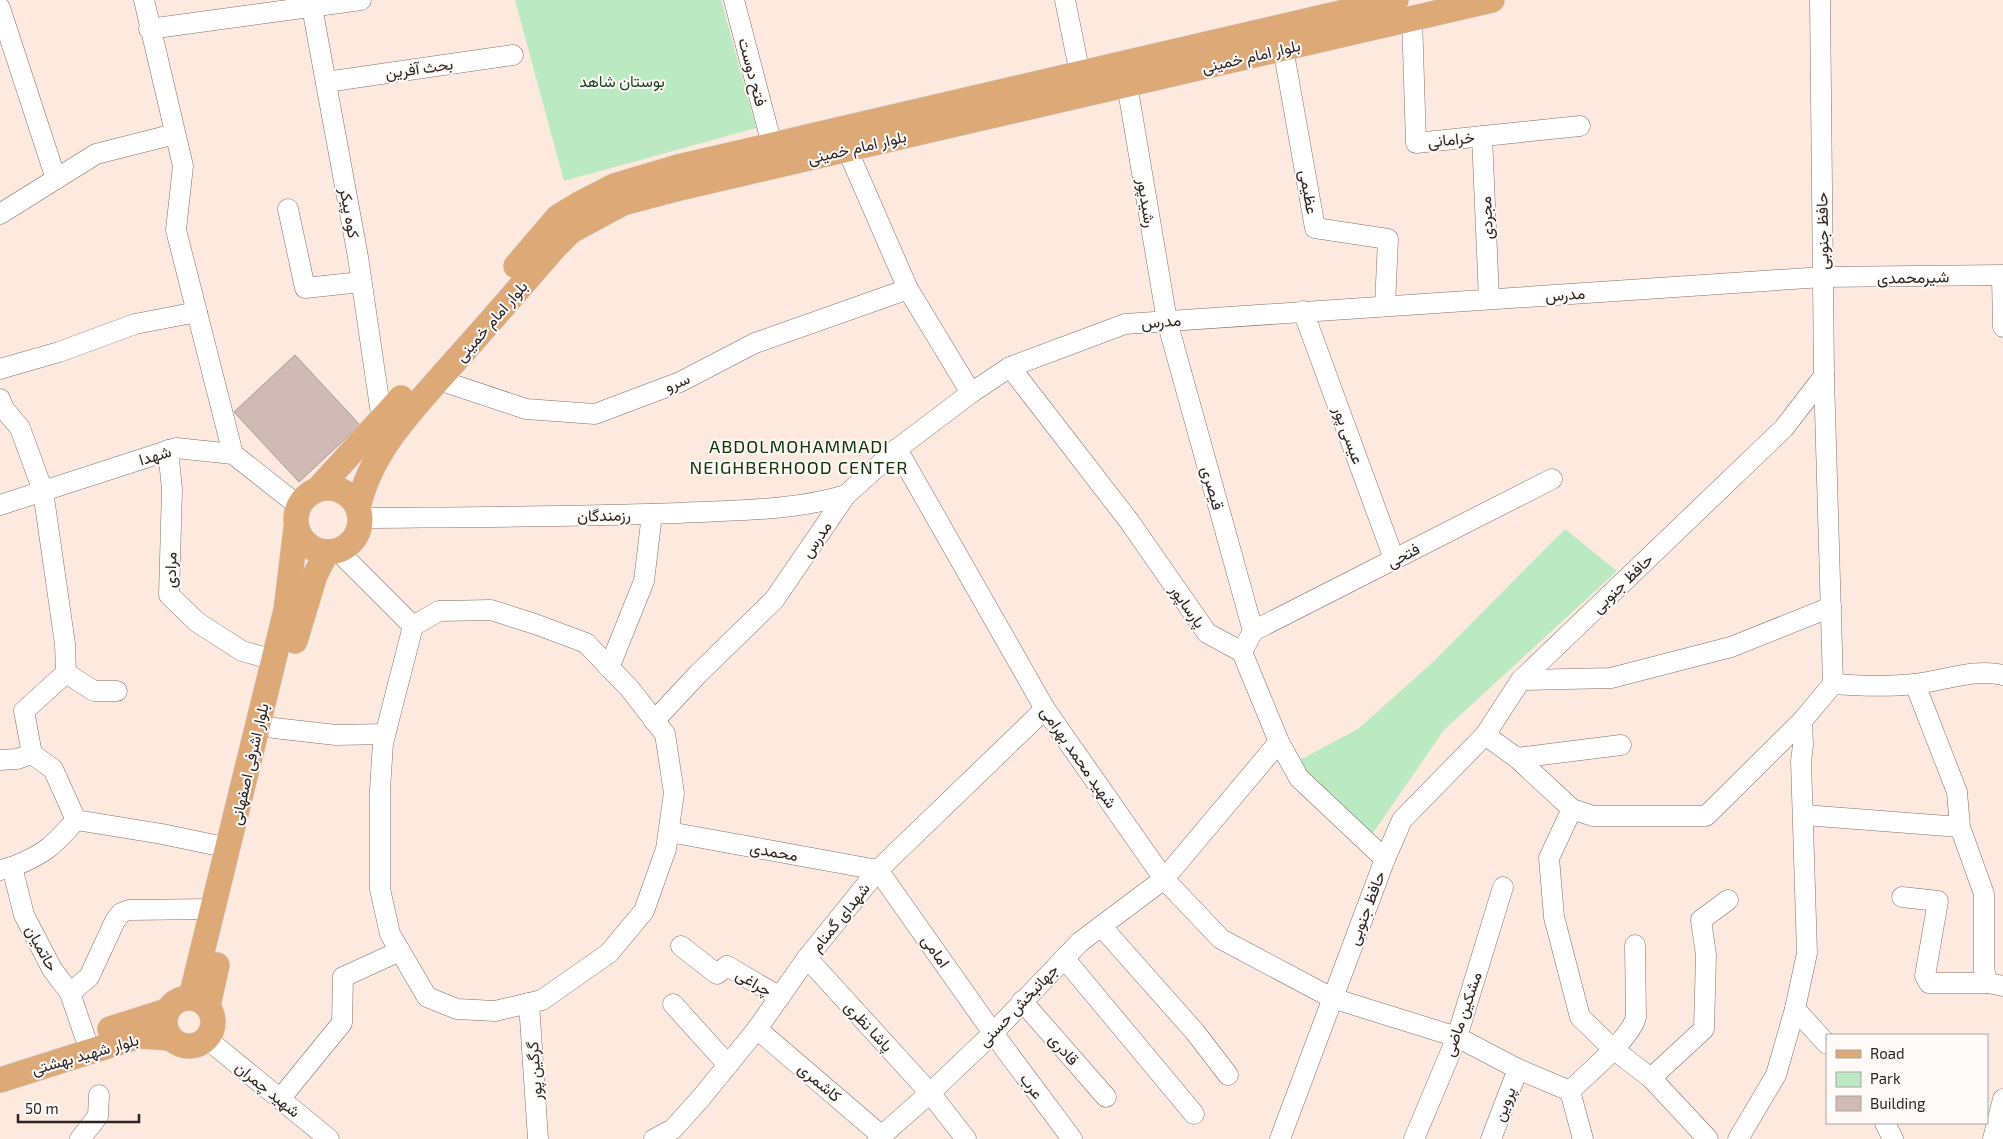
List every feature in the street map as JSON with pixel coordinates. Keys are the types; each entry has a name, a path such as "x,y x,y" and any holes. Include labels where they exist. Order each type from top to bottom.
{"main road":[{"name":"بلوار امام خمینی","path":"318,489 382,421 558,217 614,186 678,167 1396,0"},
{"name":"بلوار امام خمینی","path":"359,513 362,489 378,455 397,429 554,248 571,232 623,203 684,187 1492,0"},
{"path":"328,487 338,489 353,500 359,513 359,528 355,538 347,546 332,551 317,550 308,545 301,537 298,517 304,499 318,489 328,487"},
{"name":"بلوار اشرفی اصفهانی","path":"200,1002 213,909 286,610 298,517"},
{"name":"بلوار اشرفی اصفهانی","path":"200,1002 274,728 301,619 315,575 332,551"},
{"path":"177,1000 200,1002 214,1018 212,1032 200,1044 192,1046 177,1043 170,1038 165,1025 167,1010 177,1000"},
{"name":"بلوار شهید بهشتی","path":"0,1064 167,1010"},
{"name":"بلوار شهید بهشتی","path":"0,1080 139,1036 170,1038"}],"street":[{"path":"144,0 149,29 183,166 176,230 233,454 298,517"},
{"path":"149,29 361,0"},
{"name":"فتح دوست","path":"734,0 772,145"},
{"path":"1065,0 1080,74"},
{"name":"حافظ جنوبی","path":"1280,1139 1385,859 1402,820 1485,735 1521,680 1784,428 1824,376 1820,0"},
{"name":"کوه پیکر","path":"312,7 361,282 382,421"},
{"path":"0,8 56,179"},
{"name":"خرامانی","path":"1412,18 1416,142 1580,126"},
{"name":"عظیمی","path":"1283,48 1315,228 1388,239 1385,306"},
{"name":"بحث آفرین","path":"326,82 513,55"},
{"name":"رشیدپور","path":"1127,84 1167,321"},
{"path":"0,214 96,154 175,134"},
{"name":"مجردی","path":"1482,136 1489,299"},
{"path":"847,149 908,289 971,393"},
{"path":"288,209 305,288 361,282"},
{"path":"2002,275 2003,327"},
{"name":"شیرمحمدی","path":"1823,277 2002,275"},
{"name":"مدرس","path":"654,721 698,674 774,600 846,495 897,449 971,393 1010,367 1125,324 1823,277"},
{"name":"سرو","path":"439,380 526,409 594,414 680,382 755,343 908,289"},
{"name":"عیسی پور","path":"1303,311 1394,559"},
{"path":"0,369 59,352 135,324 197,312"},
{"name":"قیصری","path":"1167,321 1253,631"},
{"name":"پارساپور","path":"1010,367 1130,521 1207,633 1242,652"},
{"path":"1485,735 1517,758 1572,809 1593,816 1706,816 1802,721 1833,684 1824,376"},
{"path":"1,406 20,428 43,491 65,644 66,673 24,711 32,754 53,769 76,820"},
{"name":"شهدا","path":"0,505 176,448 233,454"},
{"name":"شهید محمد بهرامی","path":"897,449 1046,709 1164,879 1221,939 1332,998 1457,1037 1518,1069 1570,1091"},
{"name":"مرادی","path":"168,450 172,489 169,595 197,622 242,651 274,660"},
{"name":"فتحی","path":"1253,631 1552,478"},
{"name":"رزمندگان","path":"359,513 652,514 766,509 819,503 846,495"},
{"path":"609,668 644,581 652,514"},
{"path":"332,551 413,626"},
{"path":"1521,680 1611,678 1731,648 1831,606"},
{"path":"491,610 586,643 630,689 654,721 665,734 674,793 666,849 644,911 608,953 542,1000 495,1011 457,1009 427,997 390,934 380,889 380,790 385,734 413,626 439,611 491,610"},
{"path":"1253,631 1242,652 1279,742 1299,778 1385,859"},
{"path":"1833,684 1873,687 1915,684 1989,671 2003,674"},
{"path":"66,673 94,691 117,690"},
{"path":"1915,684 1957,792 1960,827 1984,894 1984,970 1995,984"},
{"name":"شهدای گمنام","path":"654,1139 673,1129 728,1065 757,1029 807,958 878,870 1046,709"},
{"path":"1738,1139 1776,1075 1795,1009 1807,952 1801,762 1803,744 1802,721"},
{"path":"274,728 336,735 385,734"},
{"name":"جهانبخش حسنی","path":"880,1137 993,1033 1080,942 1164,879 1279,742"},
{"path":"1517,758 1621,745"},
{"path":"0,760 17,759 32,754"},
{"path":"1572,809 1549,858 1554,917 1580,1016 1613,1049 1651,1078 1708,1139"},
{"path":"1804,815 1960,827"},
{"path":"76,820 162,834 229,848"},
{"path":"6,868 36,857 54,845 76,820"},
{"name":"محمدی","path":"669,832 878,870"},
{"name":"حاتمیان","path":"6,868 24,915 52,969 70,993 85,1037"},
{"name":"امامی","path":"878,870 993,1033"},
{"name":"مشکین ماضی","path":"1414,1139 1457,1037 1503,887"},
{"path":"1902,897 1938,902 1925,976 1929,983 1995,984"},
{"path":"1651,1078 1704,1029 1706,955 1701,920 1728,900"},
{"path":"70,993 89,976 115,921 121,914 129,910 213,909"},
{"path":"1101,926 1195,1032 1228,1075"},
{"path":"1583,1139 1570,1091 1613,1049 1635,1024 1635,945"},
{"name":"چراغی","path":"681,946 717,974 727,966 780,996"},
{"path":"280,1099 342,1022 343,977 400,951"},
{"name":"پاشا نظری","path":"807,958 930,1093 966,1139"},
{"path":"1064,958 1194,1114"},
{"name":"قادری","path":"1022,1001 1106,1097"},
{"name":"گرگین پور","path":"529,1003 538,1139"},
{"path":"674,1004 728,1065"},
{"path":"1795,1009 1826,1043"},
{"name":"کاشمری","path":"757,1029 880,1137"},
{"name":"عرب","path":"993,1033 1072,1139"},
{"name":"شهید چمران","path":"207,1039 329,1139"},
{"name":"پروین","path":"1491,1139 1518,1069"},
{"path":"80,1139 98,1116 99,1095"},
{"path":"1993,1139 2003,1100"},
{"path":"1886,1124 1893,1139"}],"green space":[{"name":"بوستان شاهد","path":"515,0 721,0 756,128 564,181"},
{"path":"1565,529 1617,571 1444,730 1364,846 1294,763 1358,729 1433,662"}],"building":[{"path":"295,355 360,425 299,482 234,412"}],"district":[{"name":"ABDOLMOHAMMADI NEIGHBERHOOD CENTER","path":"799,457"}]}
